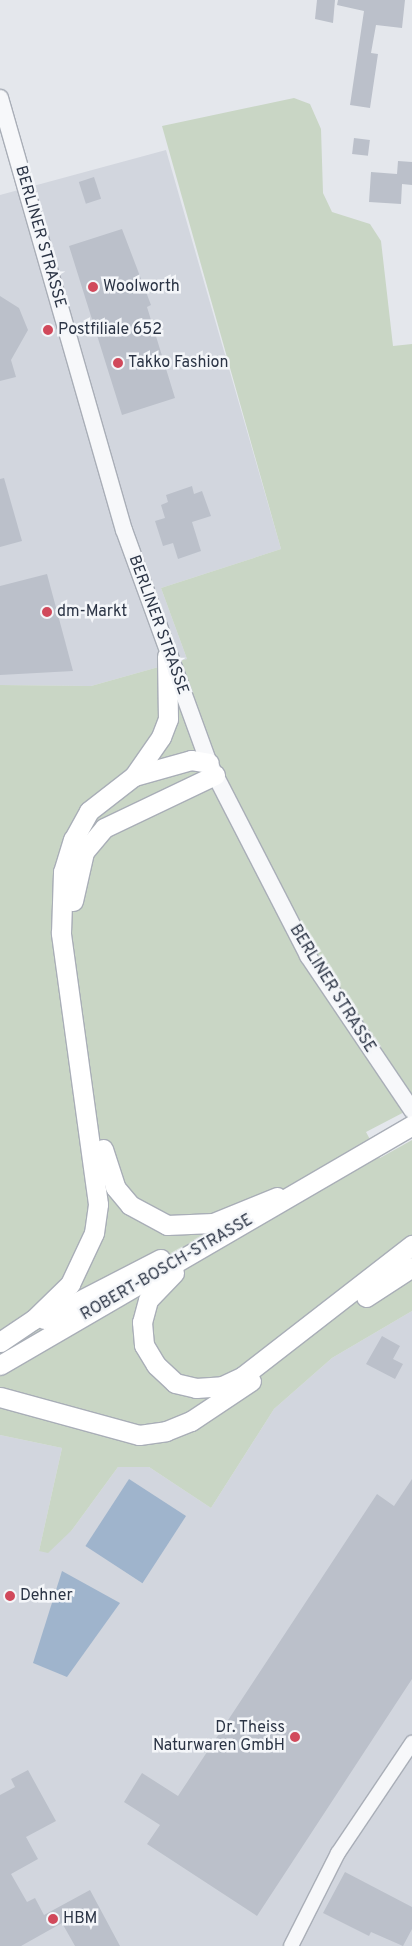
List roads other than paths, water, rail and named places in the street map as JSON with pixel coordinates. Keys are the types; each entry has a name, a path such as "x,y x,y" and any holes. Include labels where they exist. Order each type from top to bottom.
{"main road":[{"path":"0,1342 55,1300 84,1260 98,1204 102,1169 61,933 63,872 90,811 134,776 161,737 168,719 168,656"},
{"path":"134,776 184,761 212,769"},
{"path":"98,1147 72,928 76,874 84,852 104,828 212,769"},
{"name":"ROBERT-BOSCH-STRASSE","path":"0,1365 412,1125"},
{"path":"102,1169 130,1204 167,1225 213,1223 277,1197"},
{"name":"ROBERT-BOSCH-STRASSE","path":"0,1342 334,1169"},
{"path":"217,1240 160,1284 142,1322 144,1345 156,1366 174,1383 196,1388 222,1386 243,1376 412,1245"},
{"path":"0,1397 105,1428 138,1435 166,1431 226,1400 412,1267"}],"street":[{"name":"BERLINER STRASSE","path":"0,98 124,530 168,656 212,769 308,956 412,1110"},
{"path":"291,1946 338,1853 412,1743"}],"water":[{"path":"129,1479 186,1516 142,1583 85,1546"},
{"path":"62,1571 120,1603 67,1677 33,1663"}],"place":[{"name":"Woolworth","path":"93,287"},
{"name":"Postfiliale 652","path":"48,330"},
{"name":"Takko Fashion","path":"118,363"},
{"name":"dm-Markt","path":"47,612"},
{"name":"Dehner","path":"10,1596"},
{"name":"Dr. Theiss Naturwaren GmbH","path":"295,1737"},
{"name":"HBM","path":"53,1919"}]}
